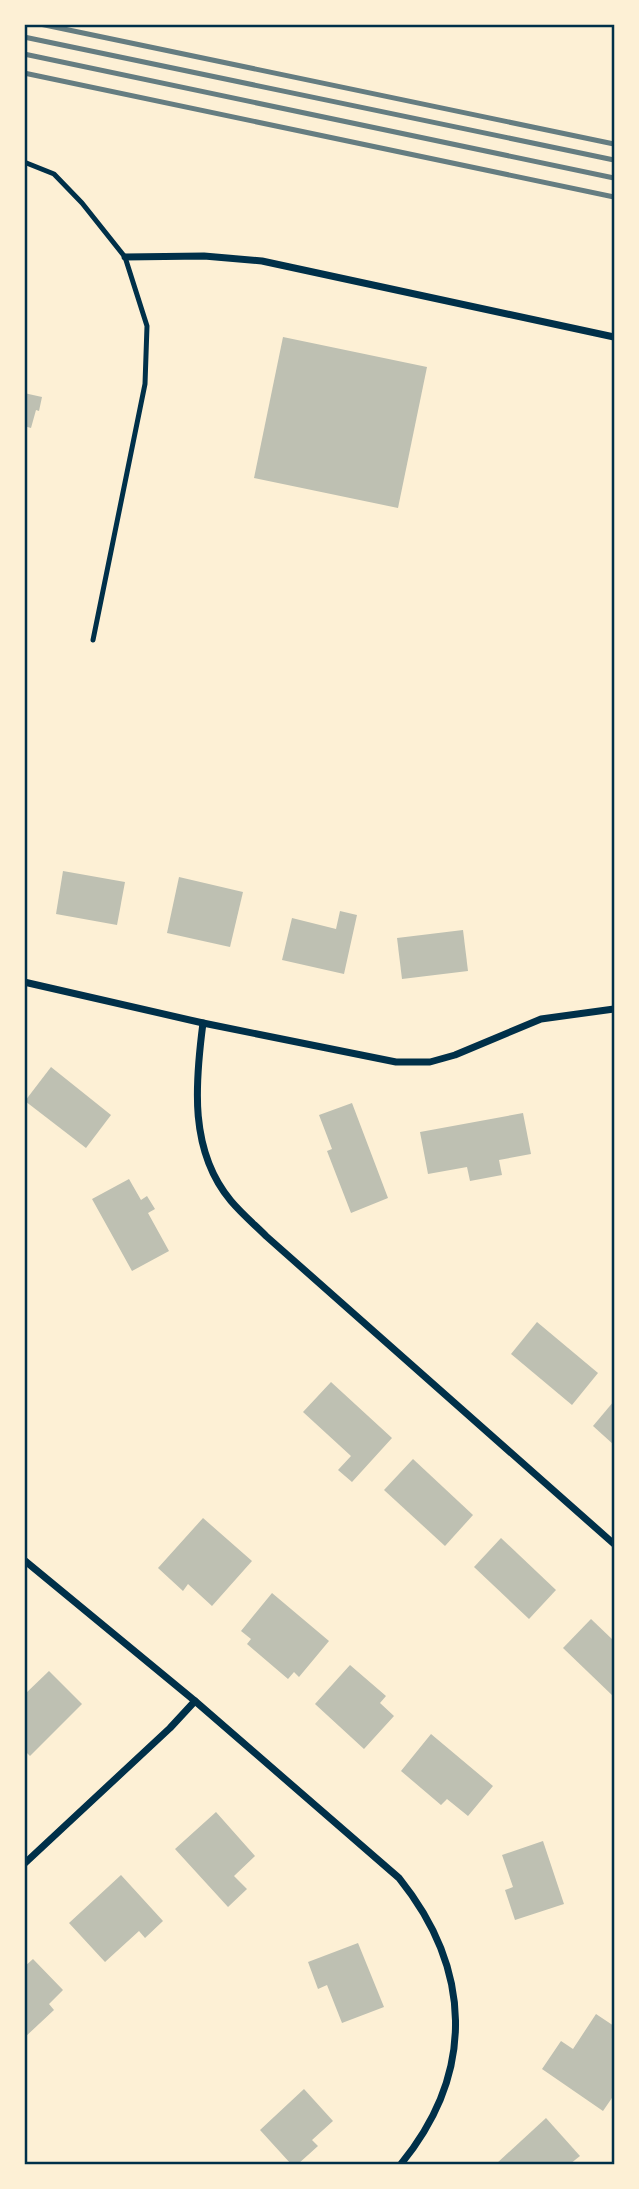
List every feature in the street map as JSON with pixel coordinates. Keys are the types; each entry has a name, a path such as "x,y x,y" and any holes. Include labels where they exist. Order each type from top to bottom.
{"street":[{"path":"125,257 204,256 262,261 614,337"},
{"path":"24,982 203,1023 396,1062 430,1062 455,1055 541,1019 614,1009"},
{"path":"203,1023 197,1075 197,1108 203,1144 212,1171 231,1201 276,1245 614,1544"},
{"path":"24,1560 195,1701 399,1878 419,1903 437,1934 454,1997 457,2026 447,2085 417,2145 401,2165"},
{"path":"24,1864 170,1728 195,1701"}],"lane":[{"path":"24,162 54,174 82,203 125,257 147,327 145,384 93,640"}],"building":[{"path":"283,337 427,367 398,508 254,478"},
{"path":"24,393 42,397 31,428 24,426"},
{"path":"63,871 125,882 117,925 56,914"},
{"path":"179,877 243,892 230,947 167,933"},
{"path":"340,911 357,915 344,974 282,960 292,918 336,929"},
{"path":"463,930 468,971 402,979 397,938"},
{"path":"51,1067 111,1115 86,1148 25,1101"},
{"path":"352,1103 388,1198 351,1213 327,1151 332,1149 319,1115"},
{"path":"523,1113 531,1154 499,1160 502,1175 470,1181 467,1167 428,1174 420,1132"},
{"path":"129,1179 141,1200 147,1196 155,1209 148,1213 169,1251 132,1271 92,1199"},
{"path":"537,1322 598,1373 572,1405 511,1354"},
{"path":"331,1382 392,1438 352,1482 338,1470 351,1456 303,1412"},
{"path":"614,1401 614,1445 593,1426"},
{"path":"413,1459 473,1515 445,1546 384,1490"},
{"path":"203,1518 252,1561 212,1606 188,1584 183,1591 158,1568"},
{"path":"501,1538 556,1590 529,1619 474,1567"},
{"path":"272,1593 329,1641 299,1677 294,1672 288,1679 247,1644 251,1639 241,1631"},
{"path":"591,1619 614,1641 614,1697 563,1648"},
{"path":"350,1665 386,1696 380,1703 394,1716 364,1749 315,1704"},
{"path":"49,1671 82,1704 30,1756 24,1750 24,1695"},
{"path":"431,1734 493,1786 468,1816 447,1799 441,1805 401,1771"},
{"path":"216,1812 255,1856 234,1876 247,1889 228,1907 175,1849"},
{"path":"543,1841 564,1904 515,1920 505,1890 513,1887 502,1855"},
{"path":"121,1875 163,1921 145,1938 139,1931 105,1962 69,1923"},
{"path":"358,1943 384,2007 342,2023 327,1985 318,1989 308,1962"},
{"path":"33,1959 63,1990 49,2004 54,2010 24,2038 24,1967"},
{"path":"596,2014 614,2026 614,2095 603,2111 542,2069 561,2041 573,2049"},
{"path":"304,2089 333,2121 312,2140 318,2146 298,2164 291,2164 260,2130"},
{"path":"546,2118 580,2156 570,2164 496,2164"}],"railway":[{"path":"40,24 614,144"},
{"path":"24,37 614,160"},
{"path":"24,54 614,178"},
{"path":"24,73 614,197"}]}
